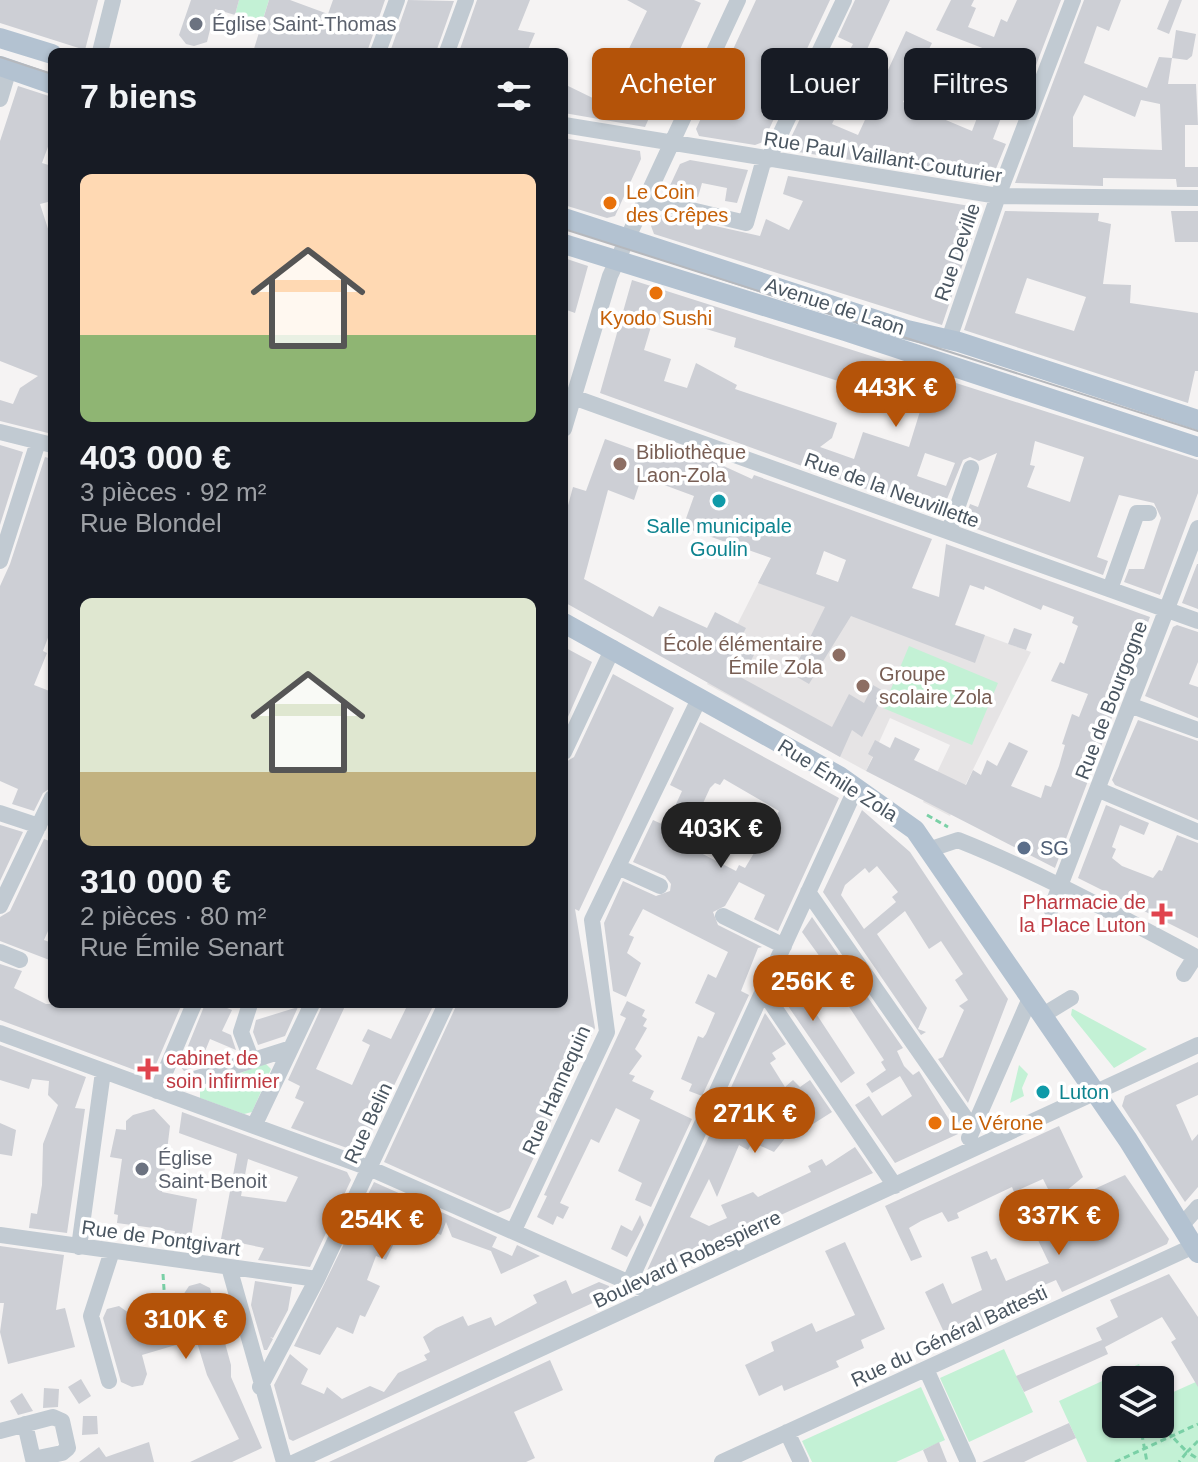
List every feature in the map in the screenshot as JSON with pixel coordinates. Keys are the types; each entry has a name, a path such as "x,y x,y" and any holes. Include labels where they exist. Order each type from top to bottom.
{"main road":[{"path":"0,38 48,53"},
{"path":"5,67 48,83"},
{"name":"Avenue de Laon","path":"568,219 907,330 949,339 1198,420"},
{"name":"Avenue de Laon","path":"568,245 845,331 1198,447"},
{"name":"Rue Émile Zola","path":"568,625 700,697 856,788 904,821 931,849 1096,1093 1196,1250"}],"street":[{"path":"101,48 113,0"},
{"path":"379,48 397,0"},
{"path":"448,48 466,0"},
{"path":"568,415 627,237 738,0"},
{"path":"645,199 746,223 766,160 844,0"},
{"name":"Rue Deville","path":"949,339 998,196 1073,0"},
{"path":"0,99 5,67"},
{"name":"Rue Paul Vaillant-Couturier","path":"568,126 998,196 1198,198"},
{"name":"Rue de la Neuvillette","path":"573,397 1198,621"},
{"path":"0,432 45,443 0,561"},
{"path":"949,531 971,468"},
{"path":"1110,589 1137,513 1149,513"},
{"name":"Rue de Bourgogne","path":"1051,909 1132,706 1198,528"},
{"path":"568,744 613,648"},
{"name":"Rue Hannequin","path":"514,1230 607,1032 592,920 618,867 632,851 700,697"},
{"path":"1132,706 1198,730"},
{"path":"630,1281 856,788"},
{"path":"1099,790 1198,832"},
{"path":"0,906 48,807"},
{"path":"0,813 39,826"},
{"path":"931,849 958,840 1062,886 1197,957 1184,974"},
{"path":"618,867 660,886"},
{"path":"808,892 973,1129"},
{"path":"723,916 784,946"},
{"path":"0,952 20,960"},
{"path":"763,991 895,1186"},
{"path":"963,1154 1031,996"},
{"path":"1043,1015 1071,998"},
{"path":"157,1091 192,1008"},
{"path":"249,1008 241,1032 252,1061"},
{"path":"254,1126 310,1008"},
{"name":"Rue Belin","path":"260,1387 317,1279 444,1008"},
{"path":"0,1033 369,1168 657,1295"},
{"name":"Boulevard Robespierre","path":"295,1462 1198,1045"},
{"path":"157,1091 291,1048"},
{"path":"79,1247 103,1072"},
{"path":"1181,1226 1198,1207"},
{"name":"Rue de Pontgivart","path":"0,1235 317,1279"},
{"name":"Rue du Général Battesti","path":"722,1462 1196,1250"},
{"path":"109,1381 91,1316 112,1251"},
{"path":"229,1267 260,1387 284,1462"},
{"path":"926,1369 968,1462"},
{"path":"0,1431 25,1424"},
{"path":"787,1432 801,1462"}],"path":[{"path":"165,1304 162,1278 167,1258"},
{"path":"1174,1435 1198,1424"},
{"path":"1142,1438 1147,1462"},
{"path":"1115,1462 1166,1438"},
{"path":"1173,1438 1198,1459"},
{"path":"1179,1462 1198,1441"}],"shaded area":[{"name":"Groupe scolaire Zola","path":"771,558 1031,652 950,816 923,802 950,745 890,718 866,771 707,684"}],"green space":[{"path":"239,0 269,0 262,22 235,15"},
{"path":"909,646 998,683 972,745 883,708"},
{"path":"1072,1009 1147,1049 1114,1068 1071,1015"},
{"path":"265,1063 271,1069 252,1112 244,1114 200,1098 200,1090"},
{"path":"1019,1065 1028,1074 1022,1088 1024,1096 1010,1103"},
{"path":"1004,1349 1033,1412 969,1442 940,1378"},
{"path":"1102,1381 1102,1438 1174,1438 1174,1392 1198,1381 1198,1462 1087,1462 1059,1401"},
{"path":"921,1387 945,1440 896,1462 812,1462 802,1441"}],"building":[{"path":"0,0 98,0 86,48 0,23"},
{"name":"Église Saint-Thomas","path":"191,0 239,0 235,15 215,9 207,42 194,46 186,44 179,35"},
{"path":"269,0 290,0 328,14 333,0 385,0 368,48 254,48"},
{"path":"408,0 454,1 437,48 391,48"},
{"path":"477,0 530,0 518,30 535,33 529,48 460,48"},
{"path":"627,0 694,0 701,3 681,48 629,48 647,11"},
{"path":"756,0 830,0 807,48 761,48 761,120 773,120 763,142 755,145 699,136 696,129 700,120 745,120 745,48 734,48"},
{"path":"855,0 890,0 868,48 851,48 853,44 838,37"},
{"path":"951,0 974,0 971,6 976,8 968,27 994,37 1001,19 1007,22 1017,0 1061,0 1036,65 1036,48 982,48 936,30"},
{"path":"1084,0 1121,0 1109,31 1097,26 1084,63 1147,88 1159,57 1172,58 1168,84 1196,84 1198,125 1185,125 1185,167 1198,167 1198,187 1177,187 1176,179 1103,178 1103,186 1015,183","holes":["1084,95 1135,117 1141,100 1160,104 1162,150 1073,147 1073,117"]},
{"path":"1169,0 1182,0 1169,34 1157,29"},
{"path":"1176,30 1196,34 1192,56 1187,60 1172,58"},
{"path":"906,31 932,43 930,48 904,48 904,120 946,120 972,131 976,120 1000,120 993,139 1006,144 991,181 785,150 799,120 834,120 832,124 858,135 865,120 888,120 888,70"},
{"path":"18,86 48,96 48,147 42,163 48,165 48,202 40,204 48,229 48,433 0,421 0,400 13,404 20,388 38,376 0,361 0,141"},
{"path":"568,86 592,98 592,118 568,114"},
{"path":"604,120 648,120 645,127"},
{"path":"568,139 640,151 641,159 615,216 607,218 568,206"},
{"path":"690,160 748,170 737,203 725,201 727,188 702,183 698,197 667,192 680,164"},
{"path":"788,176 982,208 942,325 654,234 651,226 657,213 760,236 766,219 789,230 803,201 783,194"},
{"path":"1005,211 1099,213 1098,221 1111,224 1103,284 1131,285 1130,303 1198,313 1198,371 1195,371 1188,403 964,330","holes":["1027,278 1086,297 1074,331 1015,313"]},
{"path":"1171,211 1198,211 1198,242 1175,242"},
{"path":"568,259 588,266 575,313 568,310"},
{"path":"632,280 1198,460 1198,493 1160,595 1124,582 1129,569 1144,569 1161,518 1154,503 1119,495 1097,557 1108,561 1103,575 963,524 970,504 978,507 997,453 979,461 970,457 963,460 940,516 600,393","holes":["653,320 681,328 683,322 736,338 734,347 921,408 909,447 863,432 854,459 820,447 832,438 837,423 735,389 737,385 696,363 687,388 664,381 671,359 644,350","1035,441 1084,457 1070,502 1027,487 1035,466 1030,465","925,453 955,463 946,486 917,476"]},
{"path":"605,439 649,455 654,443 702,460 706,458 752,479 754,475 932,539 912,588 939,597 946,544 1150,617 1055,868 866,771 873,757 868,754 875,740 890,748 895,737 920,749 914,760 966,785 973,770 981,775 987,760 997,766 1009,742 1028,751 1011,786 1041,798 1045,785 1051,787 1059,766 1065,745 1062,744 1072,714 1079,717 1088,694 1051,681 1060,662 1064,664 1078,626 1072,623 1074,617 1043,605 1041,610 985,586 984,590 970,585 955,625 985,635 975,663 851,616 809,684 792,674 825,607 758,583 771,558 683,527 694,496 648,479 646,484 640,482 634,500 608,490 584,579 653,617 659,606 707,628 715,612 746,628 742,636 759,645 742,678 832,727 849,694 864,703 873,685 885,692 862,737 852,730 840,757 568,604 568,505 573,487 586,491","holes":["824,551 846,560 838,582 816,574"]},
{"path":"0,445 23,452 0,525"},
{"path":"45,457 48,458 48,638 43,651 47,653 34,685 48,690 48,790 34,811 12,804 18,789 0,781 0,586"},
{"path":"1198,564 1198,609 1182,603"},
{"path":"1177,625 1198,632 1198,662 1189,684 1198,687 1198,718 1145,696 1173,627"},
{"path":"1014,628 1032,634 1026,650 1008,644"},
{"path":"568,649 592,662 568,717"},
{"path":"613,674 674,708 579,911 575,909 595,1028 510,1208 498,1213 384,1162 455,1008 568,1008 568,761 574,757"},
{"path":"1138,720 1198,741 1198,820 1115,785 1112,780"},
{"path":"700,722 839,798 778,931 754,919 765,895 739,882 725,906 713,912 718,925 762,947 758,948 741,991 749,995 702,1096 689,1091 692,1084 681,1079 698,1036 703,1038 706,1034 715,1013 695,1003 708,974 716,978 728,952 643,909 629,935 634,937 627,953 641,963 626,997 613,991 604,923 623,881 656,896 670,891 671,884 665,876 633,862 653,820 666,826 682,791 670,785","holes":["724,779 779,811 745,868 739,865 736,871 695,850 708,826 699,812 715,783 720,785"]},
{"path":"1106,805 1149,823 1144,835 1120,825 1112,847 1116,849 1112,858 1122,866 1153,878 1159,870 1162,871 1177,835 1198,843 1198,938 1078,878"},
{"path":"862,810 910,852 1008,999 968,1103 938,1059 943,1057 964,1010 959,1006 968,1000 955,980 963,974 941,941 929,949 905,911 877,934 927,1008 918,1029 926,1032 921,1035 823,892","holes":["877,866 898,892 892,897 896,902 864,929 841,895 845,885 865,868 869,873"]},
{"path":"0,825 23,832 0,881"},
{"path":"44,839 48,840 48,931 44,940 48,942 48,959 0,941 0,917 10,911"},
{"path":"812,917 903,1048 897,1051 904,1066 913,1075 919,1071 958,1134 895,1163 859,1111 855,1105 869,1096 882,1116 912,1096 900,1076 872,1093 866,1084 886,1070 881,1062 884,1060 842,996 838,998 822,972 828,968 802,932"},
{"path":"792,959 804,977 796,983 855,1073 841,1083 777,990"},
{"path":"0,964 22,971 14,988 48,1004 48,1008 180,1008 151,1076 0,1020"},
{"path":"627,1001 645,1010 642,1016 647,1019 643,1026 647,1028 635,1049 642,1056 629,1074 635,1076 632,1081 654,1091 650,1099 692,1119 651,1207 635,1200 642,1183 618,1171 640,1120 616,1108 599,1143 591,1139 560,1203 569,1207 563,1219 557,1216 553,1225 537,1217 547,1196 544,1195 626,1018 620,1015"},
{"path":"203,1008 232,1010 222,1031 231,1035 236,1050 210,1039 199,1066 184,1071 180,1066"},
{"path":"298,1008 285,1036 258,1045 253,1032 256,1020"},
{"path":"321,1008 344,1008 316,1069 352,1085 370,1045 362,1041 368,1029 391,1039 406,1008 432,1008 361,1153 291,1128 304,1102 295,1098 300,1086 288,1080"},
{"path":"765,1013 786,1044 772,1053 776,1059 770,1063 785,1087 793,1080 800,1087 810,1080 832,1112 794,1136 791,1131 774,1152 752,1142 748,1150 739,1145 717,1197 709,1179 690,1217 709,1226 727,1218 721,1205 753,1192 758,1197 811,1172 808,1166 822,1159 826,1166 855,1147 873,1173 644,1277 710,1134 714,1134 725,1111 721,1110"},
{"path":"0,1045 86,1077 75,1108 85,1109 67,1233 29,1228 31,1213 37,1214 42,1185 43,1144 58,1105 48,1095 49,1081 32,1079 29,1089 0,1080"},
{"path":"1198,1062 1198,1095 1176,1105 1192,1141 1198,1134 1198,1187 1185,1202 1122,1106 1125,1096"},
{"name":"Église Saint-Benoit","path":"154,1109 170,1126 162,1192 197,1199 189,1250 172,1248 175,1231 117,1223 118,1215 114,1214 122,1159 110,1157 116,1129 126,1130 126,1121 133,1115"},
{"path":"182,1112 347,1172 351,1180 310,1267 258,1260 264,1248 221,1239 237,1154 179,1133","holes":["248,1159 298,1177 286,1202 241,1196"]},
{"path":"0,1123 16,1130 12,1156 0,1154"},
{"path":"1059,1126 1083,1177 1054,1201 1043,1179 1014,1192 1012,1187 957,1213 959,1218 948,1222 942,1212 921,1221 909,1228 922,1257 911,1261 885,1206"},
{"path":"1125,1175 1169,1239 1167,1244 1062,1292 1056,1280 1014,1298 1020,1311 949,1343 925,1292 943,1283 952,1304 982,1290 971,1257 987,1251 991,1260 996,1258 1006,1281 1049,1263 1037,1238 1066,1225 1057,1206"},
{"path":"374,1182 497,1237 492,1247 512,1256 517,1245 540,1256 501,1274 491,1251 452,1237 446,1222 441,1235 405,1220 386,1260 376,1256 367,1280 380,1286 365,1317 360,1315 353,1334 337,1327 320,1355 294,1346"},
{"path":"640,1215 644,1225 627,1257 611,1249 621,1225 632,1231"},
{"path":"845,1242 885,1329 861,1340 864,1348 836,1361 839,1367 784,1391 782,1385 759,1396 745,1365 774,1351 771,1342 812,1323 816,1332 855,1315 825,1251"},
{"path":"0,1246 64,1255 56,1310 65,1308 75,1347 8,1364 0,1332 4,1303 0,1303"},
{"path":"1169,1274 1198,1317 1198,1387 1171,1342 1176,1339 1162,1317 1105,1347 1108,1354 1024,1392 1016,1376 1102,1340 1096,1328 1118,1317 1110,1300"},
{"path":"566,1280 572,1294 599,1282 609,1286 610,1295 293,1441 289,1439 274,1385 290,1354 308,1369 301,1384 324,1394 327,1387 342,1399 370,1386 384,1392 398,1373 427,1360 424,1355 430,1352 423,1337 436,1328 463,1316 468,1326 491,1317 495,1326 537,1303 533,1295"},
{"path":"255,1281 292,1287 288,1310 273,1338 270,1337 273,1339 267,1350 264,1350 251,1305"},
{"path":"200,1283 210,1288 231,1365 231,1377 262,1448 232,1462 190,1462 239,1439 207,1375 196,1339 142,1355 147,1374 143,1385 132,1387 121,1382 103,1318 107,1309 119,1306 129,1313 135,1332 189,1315 183,1295 189,1286"},
{"path":"550,1360 563,1390 514,1412 535,1458 526,1462 329,1462"},
{"path":"81,1379 91,1396 79,1404 68,1387"},
{"path":"44,1388 59,1389 58,1407 43,1408"},
{"path":"22,1393 33,1411 18,1415 10,1401"},
{"path":"83,1416 97,1416 98,1434 82,1435"},
{"path":"1069,1423 1076,1438 1024,1462 982,1462"},
{"path":"149,1442 154,1462 79,1462 99,1447 106,1457"},
{"path":"939,1442 947,1462 928,1462 923,1450"}],"tram line":[{"path":"0,57 48,73"},
{"path":"568,230 1198,431"}],"place":[{"name":"Église Saint-Thomas","path":"196,24"},
{"name":"Le Coin des Crêpes","path":"610,203"},
{"name":"Kyodo Sushi","path":"656,293"},
{"name":"Bibliothèque Laon-Zola","path":"620,464"},
{"name":"Salle municipale Goulin","path":"719,501"},
{"name":"École élémentaire Émile Zola","path":"839,655"},
{"name":"Groupe scolaire Zola","path":"863,686"},
{"name":"SG","path":"1024,848"},
{"name":"Pharmacie de la Place Luton","path":"1162,914"},
{"name":"cabinet de soin infirmier","path":"148,1069"},
{"name":"Luton","path":"1043,1092"},
{"name":"Le Vérone","path":"935,1123"},
{"name":"Église Saint-Benoit","path":"142,1169"}]}
